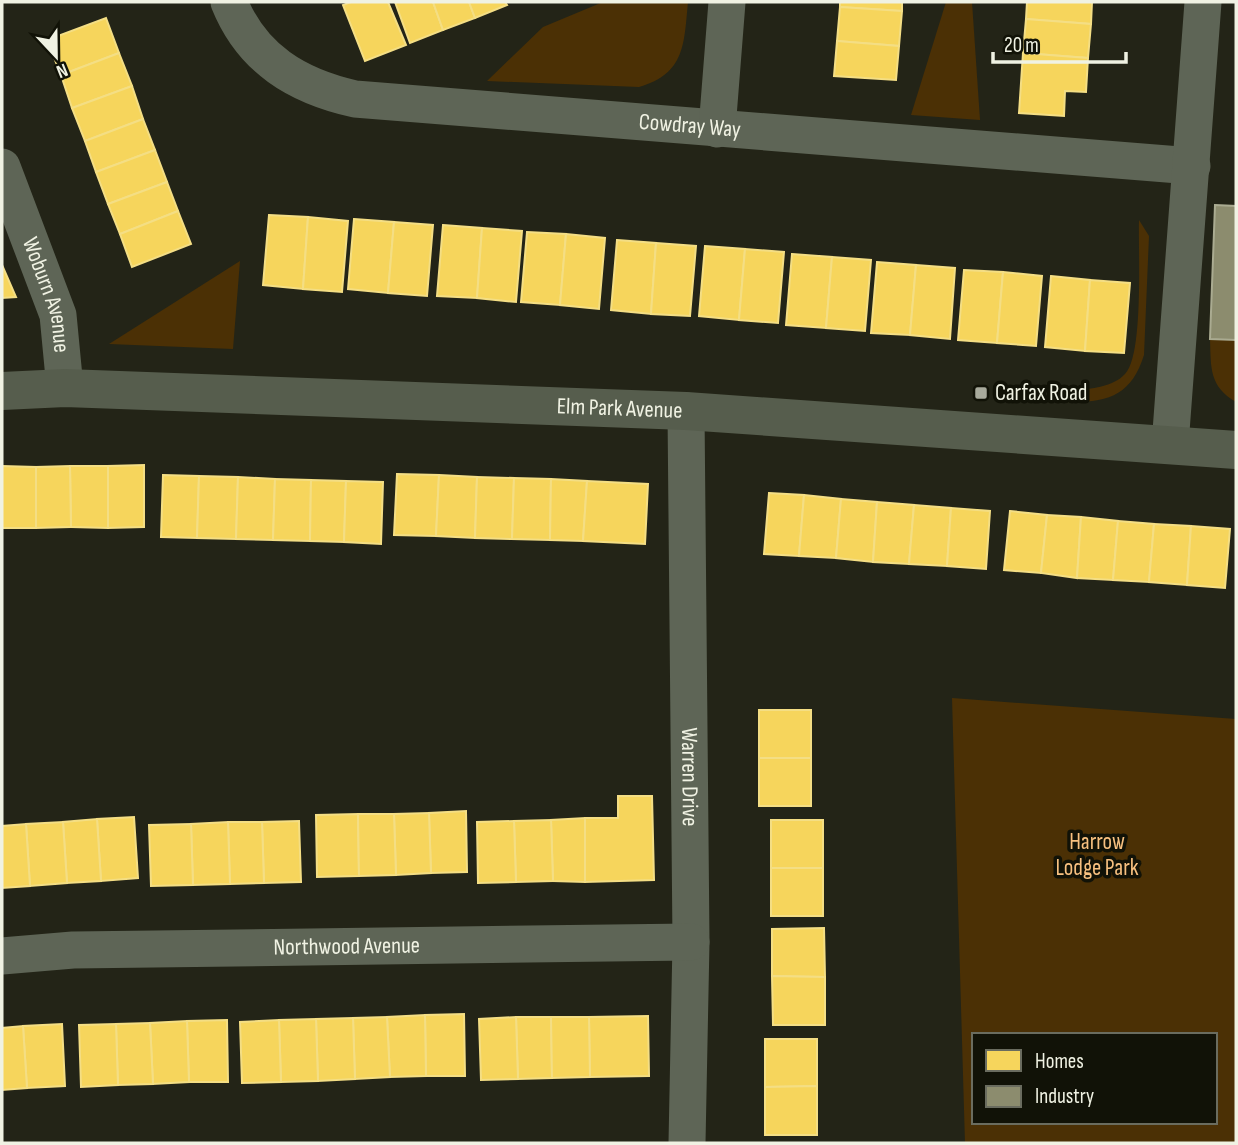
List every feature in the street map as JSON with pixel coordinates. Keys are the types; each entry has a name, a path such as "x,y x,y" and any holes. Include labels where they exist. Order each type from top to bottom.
{"street":[{"name":"Cowdray Way","path":"229,2 243,29 259,51 280,69 303,83 328,93 355,99 1192,166"},
{"path":"717,129 727,2"},
{"path":"1170,445 1203,2"},
{"name":"Woburn Avenue","path":"2,167 58,315 65,388"},
{"name":"Elm Park Avenue","path":"2,391 65,388 686,411 1236,450"},
{"name":"Warren Drive","path":"686,411 691,942 687,1143"},
{"name":"Northwood Avenue","path":"2,956 73,950 691,942"}],"green space":[{"path":"603,2 688,2 680,55 666,74 639,87 487,81 543,27"},
{"path":"946,2 972,2 980,120 911,115"},
{"path":"1139,220 1149,236 1144,355 1133,378 1118,393 1098,400 1073,402 1074,390 1108,385 1125,374 1131,363 1138,325"},
{"path":"240,261 233,349 109,344"},
{"path":"1210,339 1236,340 1236,402 1216,383"},
{"name":"Harrow Lodge Park","path":"952,698 1236,719 1236,1143 965,1143"}],"building: Homes":[{"path":"351,2 388,2 406,45 365,61 343,5"},
{"path":"395,2 433,2 443,30 410,43"},
{"path":"433,2 469,2 475,18 443,30"},
{"path":"469,2 505,2 507,5 475,18"},
{"path":"840,2 902,2 902,11 840,7"},
{"path":"1027,2 1092,2 1091,24 1026,19"},
{"path":"840,7 902,11 899,46 837,41"},
{"path":"106,18 119,53 61,75 47,40"},
{"path":"1026,19 1091,24 1088,58 1023,53"},
{"path":"837,41 899,46 896,80 834,76"},
{"path":"119,53 132,86 72,108 61,75"},
{"path":"1023,53 1088,58 1086,92 1065,91 1064,116 1019,113"},
{"path":"132,86 143,119 85,141 72,108"},
{"path":"143,119 155,150 96,172 85,141"},
{"path":"155,150 167,182 108,204 96,172"},
{"path":"167,182 178,211 120,234 108,204"},
{"path":"178,211 191,244 132,267 120,234"},
{"path":"269,215 308,217 303,289 263,285"},
{"path":"308,217 348,221 342,292 303,289"},
{"path":"354,219 394,222 388,293 348,289"},
{"path":"394,222 433,225 427,296 388,293"},
{"path":"443,225 482,228 477,298 437,296"},
{"path":"482,228 522,231 516,302 477,298"},
{"path":"527,232 566,234 560,305 521,302"},
{"path":"566,234 605,238 599,309 560,305"},
{"path":"617,240 656,243 651,314 611,310"},
{"path":"656,243 696,246 690,316 651,314"},
{"path":"705,246 745,249 739,320 699,316"},
{"path":"745,249 784,252 778,323 739,320"},
{"path":"792,254 832,257 826,328 786,325"},
{"path":"832,257 871,260 865,331 826,328"},
{"path":"877,262 916,265 910,335 871,333"},
{"path":"2,265 16,297 2,298"},
{"path":"916,265 955,268 950,339 910,335"},
{"path":"964,270 1003,272 997,343 958,340"},
{"path":"1003,272 1042,276 1036,346 997,343"},
{"path":"1051,276 1090,280 1085,351 1045,347"},
{"path":"1090,280 1130,283 1124,353 1085,351"},
{"path":"144,465 144,527 108,528 108,466"},
{"path":"2,466 36,467 36,528 2,528"},
{"path":"70,466 108,466 108,528 71,527"},
{"path":"70,466 71,527 36,528 36,467"},
{"path":"397,474 439,475 436,536 394,535"},
{"path":"163,475 199,476 197,538 161,537"},
{"path":"439,475 477,477 475,538 436,536"},
{"path":"199,476 238,477 236,539 197,538"},
{"path":"238,477 275,479 273,540 236,539"},
{"path":"477,477 514,478 512,539 475,538"},
{"path":"514,478 551,479 550,540 512,539"},
{"path":"275,479 311,480 310,541 273,540"},
{"path":"551,479 587,481 583,541 550,540"},
{"path":"311,480 346,481 344,542 310,541"},
{"path":"346,481 383,482 381,544 344,542"},
{"path":"587,481 648,484 645,544 583,541"},
{"path":"769,493 804,495 799,556 764,554"},
{"path":"804,495 841,499 836,558 799,556"},
{"path":"841,499 877,502 873,562 836,558"},
{"path":"877,502 914,505 909,564 873,562"},
{"path":"914,505 951,508 947,566 909,564"},
{"path":"951,508 990,511 986,569 947,566"},
{"path":"1010,511 1047,515 1041,573 1004,570"},
{"path":"1047,515 1081,517 1077,578 1041,573"},
{"path":"1081,517 1118,521 1113,580 1077,578"},
{"path":"1118,521 1154,524 1149,582 1113,580"},
{"path":"1154,524 1191,526 1187,585 1149,582"},
{"path":"1191,526 1230,529 1225,588 1187,585"},
{"path":"759,710 811,710 811,758 759,758"},
{"path":"759,758 811,758 811,806 759,806"},
{"path":"618,796 652,796 654,880 585,882 585,818 618,818"},
{"path":"466,811 467,872 431,873 429,813"},
{"path":"429,813 431,873 396,875 394,814"},
{"path":"358,814 359,876 317,877 316,815"},
{"path":"358,814 394,814 396,875 359,876"},
{"path":"134,817 138,878 101,881 97,819"},
{"path":"585,818 585,882 553,881 551,820"},
{"path":"97,819 101,881 67,883 63,822"},
{"path":"551,820 553,881 516,882 514,821"},
{"path":"771,820 823,820 823,868 771,868"},
{"path":"299,821 301,882 264,883 262,822"},
{"path":"514,821 516,882 478,883 477,822"},
{"path":"63,822 67,883 30,886 26,824"},
{"path":"228,822 262,822 264,883 230,884"},
{"path":"228,822 230,884 193,885 191,824"},
{"path":"26,824 30,886 2,888 2,826"},
{"path":"191,824 193,885 151,886 149,825"},
{"path":"771,868 823,868 823,916 771,916"},
{"path":"824,928 825,977 772,976 772,929"},
{"path":"772,976 825,977 825,1025 773,1025"},
{"path":"464,1014 465,1076 426,1076 425,1015"},
{"path":"425,1015 426,1076 390,1077 387,1017"},
{"path":"648,1016 649,1076 590,1077 589,1017"},
{"path":"387,1017 390,1077 355,1079 353,1018"},
{"path":"516,1017 551,1017 552,1078 518,1079"},
{"path":"516,1017 518,1079 481,1080 479,1019"},
{"path":"551,1017 589,1017 590,1077 552,1078"},
{"path":"353,1018 355,1079 318,1081 316,1019"},
{"path":"316,1019 318,1081 281,1082 279,1020"},
{"path":"227,1020 228,1082 189,1082 187,1021"},
{"path":"279,1020 281,1082 242,1083 240,1022"},
{"path":"187,1021 189,1082 153,1084 150,1023"},
{"path":"150,1023 153,1084 118,1085 116,1024"},
{"path":"62,1024 65,1086 27,1088 23,1026"},
{"path":"116,1024 118,1085 81,1087 79,1025"},
{"path":"23,1026 27,1088 2,1090 2,1028"},
{"path":"765,1039 817,1039 817,1086 765,1087"},
{"path":"817,1086 817,1135 765,1135 765,1087"}],"building: Industry":[{"path":"1215,205 1236,206 1236,340 1210,339"}],"place":[{"name":"Carfax Road","path":"981,393"}]}
